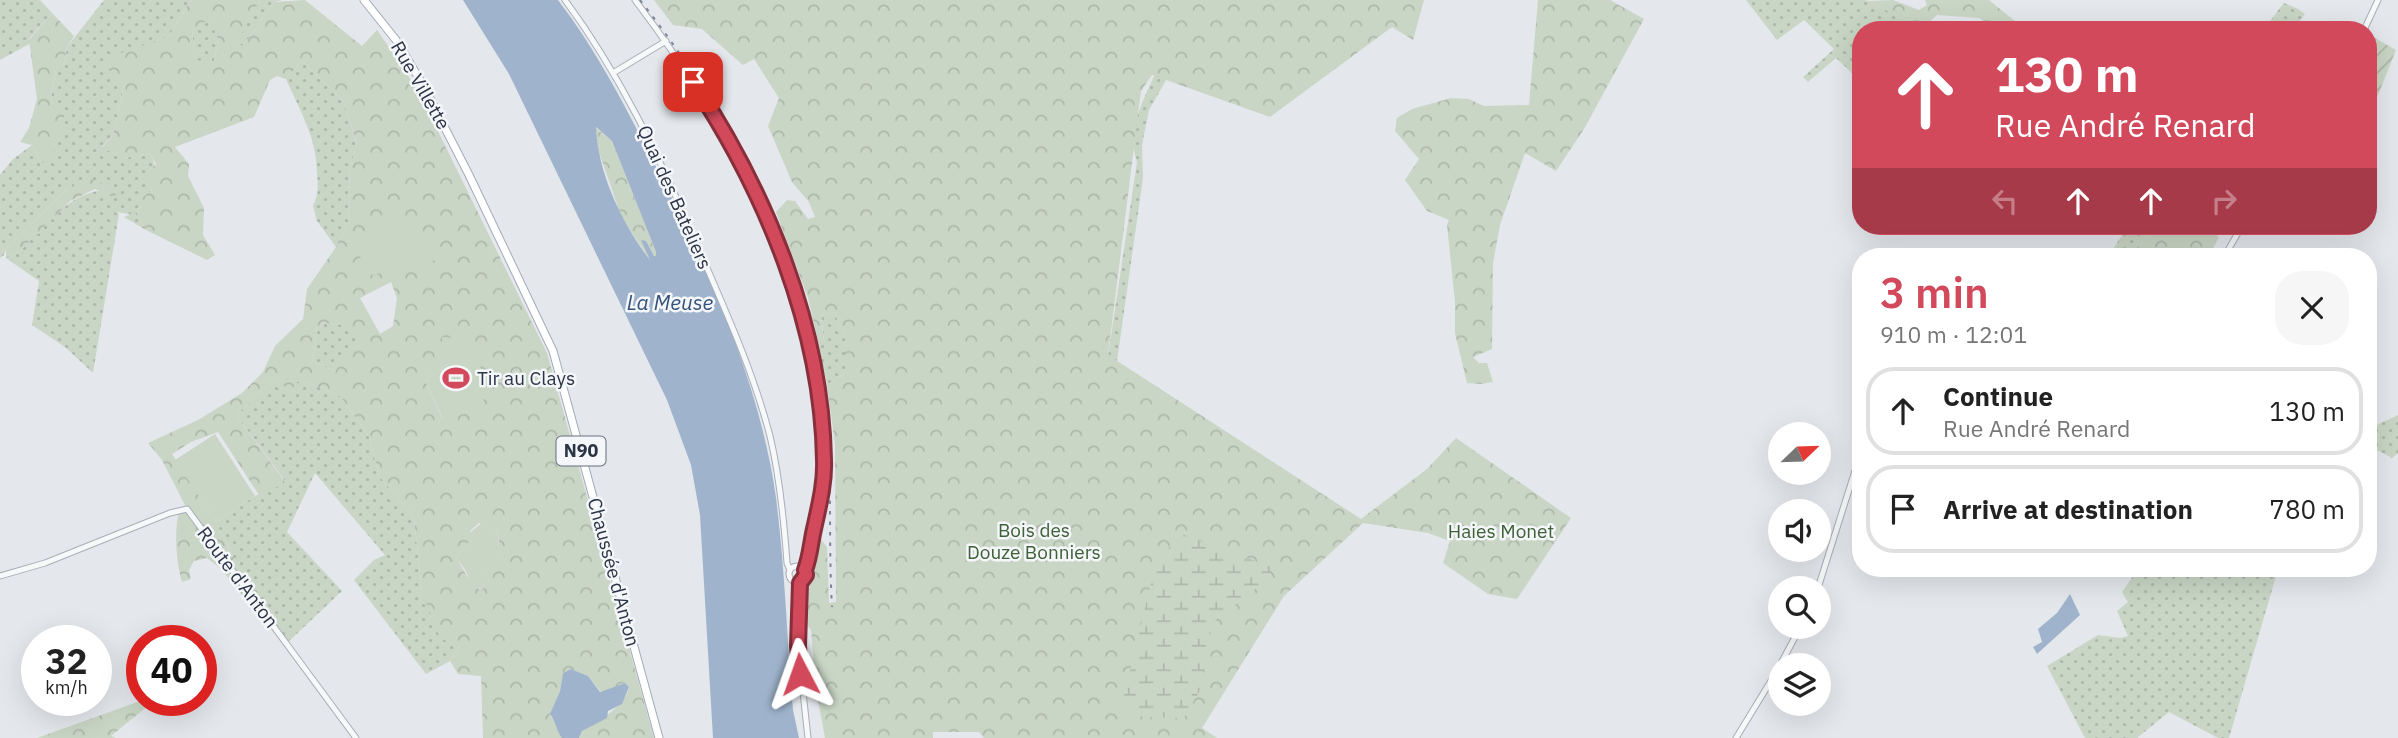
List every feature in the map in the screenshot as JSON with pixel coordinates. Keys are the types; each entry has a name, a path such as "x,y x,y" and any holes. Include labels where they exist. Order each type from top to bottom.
{"main road":[{"name":"Rue Villette","path":"364,0 410,63 469,175"},
{"name":"Chaussée d'Anton","path":"469,175 553,351 659,738"}],"street":[{"name":"Quai des Bateliers","path":"565,0 640,118 743,351 770,438 780,488 787,563 790,570"},
{"path":"635,0 707,103 738,160 770,225 797,299 817,388 824,462 822,487 804,580 800,583 798,646 808,738"},
{"path":"2368,21 2378,0"},
{"path":"613,73 666,41"},
{"path":"1822,576 1852,480"},
{"name":"Route d'Anton","path":"0,576 45,563 170,513 187,509 356,738"},
{"path":"800,583 790,578 790,570 797,566 805,570"},
{"path":"1736,738 1768,686"}],"green space":[{"path":"0,0 40,0 52,13 29,39 31,43 0,60"},
{"path":"104,0 191,0 169,36 154,42 124,85 113,136 101,147 125,158 150,153 155,177 150,193 135,213 146,230 124,217 131,214 115,212 119,214 93,373 65,347 32,325 39,281 6,258 21,250 32,235 38,234 72,202 91,193 115,189 67,189 0,258 0,175 13,159 32,145 42,163 57,65 63,66 67,47"},
{"path":"191,0 260,0 236,44 243,46 274,2 305,0 362,46 377,30 405,70 430,115 547,353 654,738 579,738 582,731 617,707 629,687 625,683 601,692 588,676 571,669 563,673 560,691 550,715 559,727 562,738 483,738 481,676 458,674 450,661 459,647 440,638 422,593 414,517 379,476 369,436 340,396 307,382 297,382 291,391 275,380 236,415 286,483 259,495 218,432 191,442 172,454 216,522 252,596 246,600 221,569 207,558 194,561 189,570 191,579 182,582 176,537 179,511 187,509 162,460 148,443 198,420 242,393 263,372 275,346 303,319 307,289 336,247 348,223 350,167 357,144 344,102 302,61 286,79 277,76 270,80 254,117 175,147 189,164 188,176 204,208 203,235 215,255 207,260 146,230 135,213 142,206 141,199 152,190 145,175 156,164 150,153 125,158 101,148 113,136 124,85 106,67 118,54 169,36","holes":["210,18 218,40 214,62 195,60 192,30","391,282 397,298 393,326 380,334 360,298","325,323 356,327 356,348 348,353 335,372 313,360 317,327","447,364 442,418 425,380","479,523 496,529 499,541 497,556 487,568 485,588 479,589 473,584 456,557 469,542 470,531"]},
{"path":"260,0 282,0 274,2 243,46 235,44"},
{"name":"Bois des Douze Bonniers","path":"654,0 1424,0 1413,40 1392,27 1270,117 1152,75 1141,91 1108,355 1361,519 1427,469 1456,438 1571,518 1517,599 1488,594 1443,563 1450,541 1428,533 1363,523 1284,596 1202,728 1217,738 984,738 979,732 933,732 933,738 825,738 816,689 811,630 805,622 809,578 818,536 827,547 829,603 836,602 835,444 827,385 845,373 845,336 834,312 821,315 824,341 818,341 808,298 776,212 787,200 795,201 808,219 815,217 809,202 792,182 768,126 779,98 754,59 743,65 702,29 673,25"},
{"path":"1538,0 1610,0 1644,19 1584,129 1556,171 1525,153 1500,225 1493,263 1492,349 1473,357 1479,363 1487,363 1493,382 1467,383 1455,333 1455,302 1447,225 1449,220 1427,211 1405,180 1419,159 1395,131 1397,118 1412,109 1451,98 1469,99 1484,106 1529,105"},
{"path":"1746,0 1866,0 1909,21 1852,21 1852,73 1836,58 1808,82 1803,77 1834,49 1804,20 1777,40"},
{"path":"1893,0 1919,10 1927,5 1925,0 1989,0 2015,21 1983,21 1979,18 1937,15 1930,21 1909,21 1866,1"},
{"path":"2284,3 2305,14 2300,21 2270,21"},
{"path":"52,13 74,36 67,47 63,66 57,65 51,96 53,104 64,103 64,121 51,159 42,163 32,145 20,142 29,128 37,99 29,40"},
{"path":"210,17 218,40 214,62 195,61 192,30"},
{"path":"2377,39 2396,50 2377,98"},
{"path":"302,61 344,102 357,145 350,167 348,223 336,247 317,221 313,206 318,186 314,148 307,125 286,79"},
{"path":"1157,70 1169,75 1149,110 1142,145 1143,178 1117,361 1108,356 1137,162 1134,150 1135,127 1142,103"},
{"path":"595,127 612,141 656,252 656,257 646,241 650,260 621,216 599,152"},
{"path":"89,178 115,189 116,195 113,197 95,189 70,201 38,234 32,236 21,250 6,258 6,249 67,189 72,189 75,183"},
{"path":"392,200 440,259 372,275 359,260"},
{"path":"2122,235 2147,235 2139,248 2114,248"},
{"path":"2147,235 2219,237 2213,248 2139,248"},
{"path":"834,312 845,336 845,373 827,385 818,341 824,340 821,315"},
{"path":"325,323 356,326 356,348 335,372 313,360 317,327"},
{"name":"Tir au Clays","path":"442,337 465,339 479,364 485,389 481,409 443,419 425,380 447,364"},
{"path":"275,380 307,382 340,396 369,436 379,476 414,517 422,593 459,647 450,661 426,674 354,580 374,560 385,555 315,473 287,532 342,591 287,643 252,596 216,522 255,496 286,482 236,415"},
{"path":"2398,415 2398,453 2392,458 2377,450 2377,425"},
{"path":"215,434 255,496 216,522 175,460"},
{"path":"484,521 492,522 499,547 496,558 488,569 485,588 477,588 456,557 469,542 467,535"},
{"path":"1184,535 1274,568 1267,580 1213,622 1199,692 1184,718 1143,717 1121,708 1157,558"},
{"path":"2132,577 2276,577 2229,738 2218,738 2169,712 2137,738 2085,738 2047,666 2098,635 2120,638 2128,636 2117,611 2128,602 2122,592"},
{"path":"126,706 126,716 135,716 111,736 116,738 37,738 98,716 112,716 112,711"}],"water":[{"name":"La Meuse","path":"463,0 558,0 619,95 709,278 743,365 768,454 779,524 793,710 799,738 713,738 700,515 691,465 667,400 509,74","holes":["596,127 612,141 656,252 654,256 646,241 641,240 650,260 613,197 601,162"]},
{"path":"2070,594 2080,615 2037,654 2033,647 2042,642 2038,629 2057,613"},
{"path":"571,669 588,676 600,692 625,683 629,687 622,704 608,711 607,718 582,731 579,738 562,738 550,714 560,691 563,673"}],"railway":[{"path":"640,0 673,44 733,139 781,239 799,292 814,345 827,426 832,607"}],"place":[{"name":"Tir au Clays","path":"456,378"}],"route":[{"path":"693,82 738,160 787,267 817,388 824,462 806,575 800,583 800,674"}],"park label":[{"name":"Haies Monet","path":"1501,531"}]}
